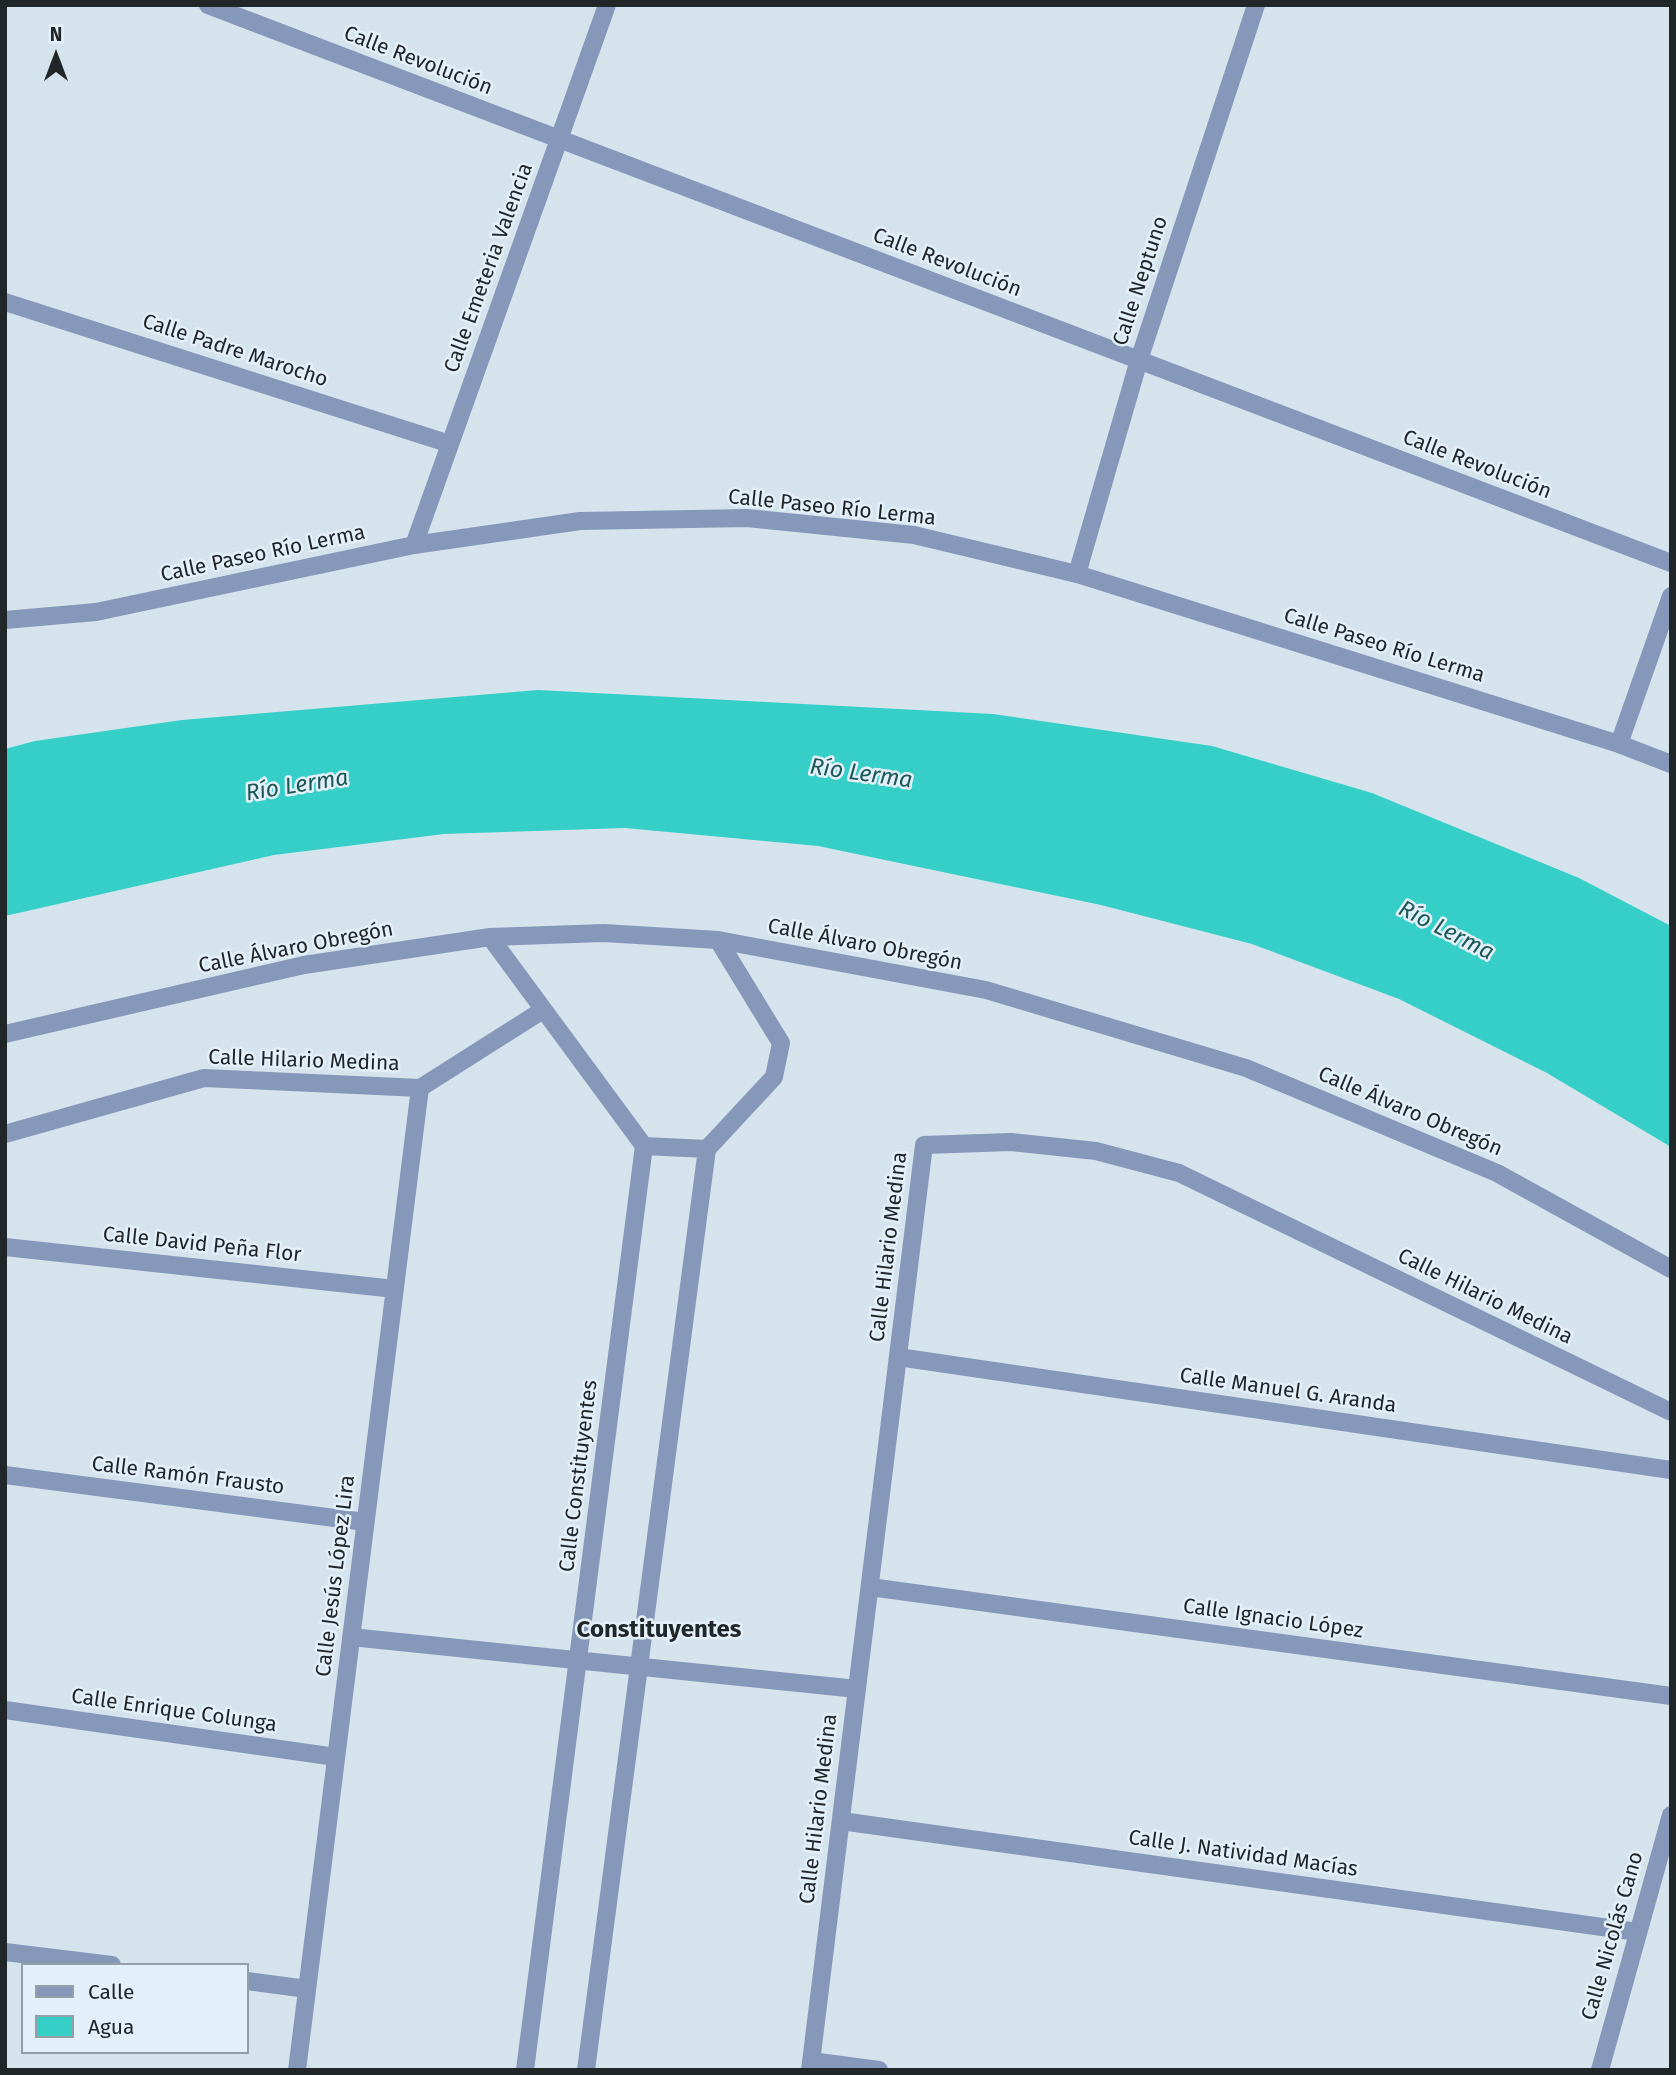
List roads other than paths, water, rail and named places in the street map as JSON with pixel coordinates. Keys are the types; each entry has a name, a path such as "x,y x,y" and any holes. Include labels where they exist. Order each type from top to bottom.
{"street":[{"name":"Calle Revolución","path":"208,5 1671,563"},
{"name":"Calle Emeteria Valencia","path":"414,545 607,5"},
{"name":"Calle Neptuno","path":"1077,574 1139,360 1256,5"},
{"name":"Calle Padre Marocho","path":"5,302 450,444"},
{"name":"Calle Paseo Río Lerma","path":"5,620 96,612 414,545 580,521 747,518 914,535 1077,574 1619,744 1671,764"},
{"path":"1619,744 1671,596"},
{"name":"Calle Álvaro Obregón","path":"5,1034 304,965 489,937 604,933 718,940 986,990 1246,1068 1497,1173 1671,1269"},
{"path":"489,937 644,1146 708,1149"},
{"path":"586,2070 708,1149 774,1077 781,1043 718,940"},
{"name":"Calle Hilario Medina","path":"5,1134 204,1078 420,1088 543,1010"},
{"name":"Calle Jesús López Lira","path":"297,2070 420,1088"},
{"name":"Calle Hilario Medina","path":"811,2065 924,1144 1011,1142 1096,1151 1179,1173 1671,1412"},
{"name":"Calle Constituyentes","path":"526,2070 644,1146"},
{"name":"Calle David Peña Flor","path":"5,1247 395,1289"},
{"name":"Calle Manuel G. Aranda","path":"898,1357 1671,1470"},
{"name":"Calle Ramón Frausto","path":"5,1475 365,1522"},
{"name":"Calle Ignacio López","path":"870,1587 1671,1696"},
{"path":"351,1637 857,1689"},
{"name":"Calle Enrique Colunga","path":"5,1710 336,1757"},
{"name":"Calle Nicolás Cano","path":"1600,2070 1671,1815"},
{"name":"Calle J. Natividad Macías","path":"841,1821 1638,1932"},
{"path":"5,1952 96,1963"},
{"path":"248,1981 307,1989"},
{"path":"811,2065 878,2070"}],"water":[{"name":"Río Lerma","path":"538,690 993,714 1212,746 1372,793 1579,878 1671,926 1671,1147 1547,1073 1399,999 1252,944 1101,905 818,846 625,828 444,834 274,855 5,916 5,749 35,741 182,720"}],"district":[{"name":"Constituyentes","path":"659,1630"}]}
